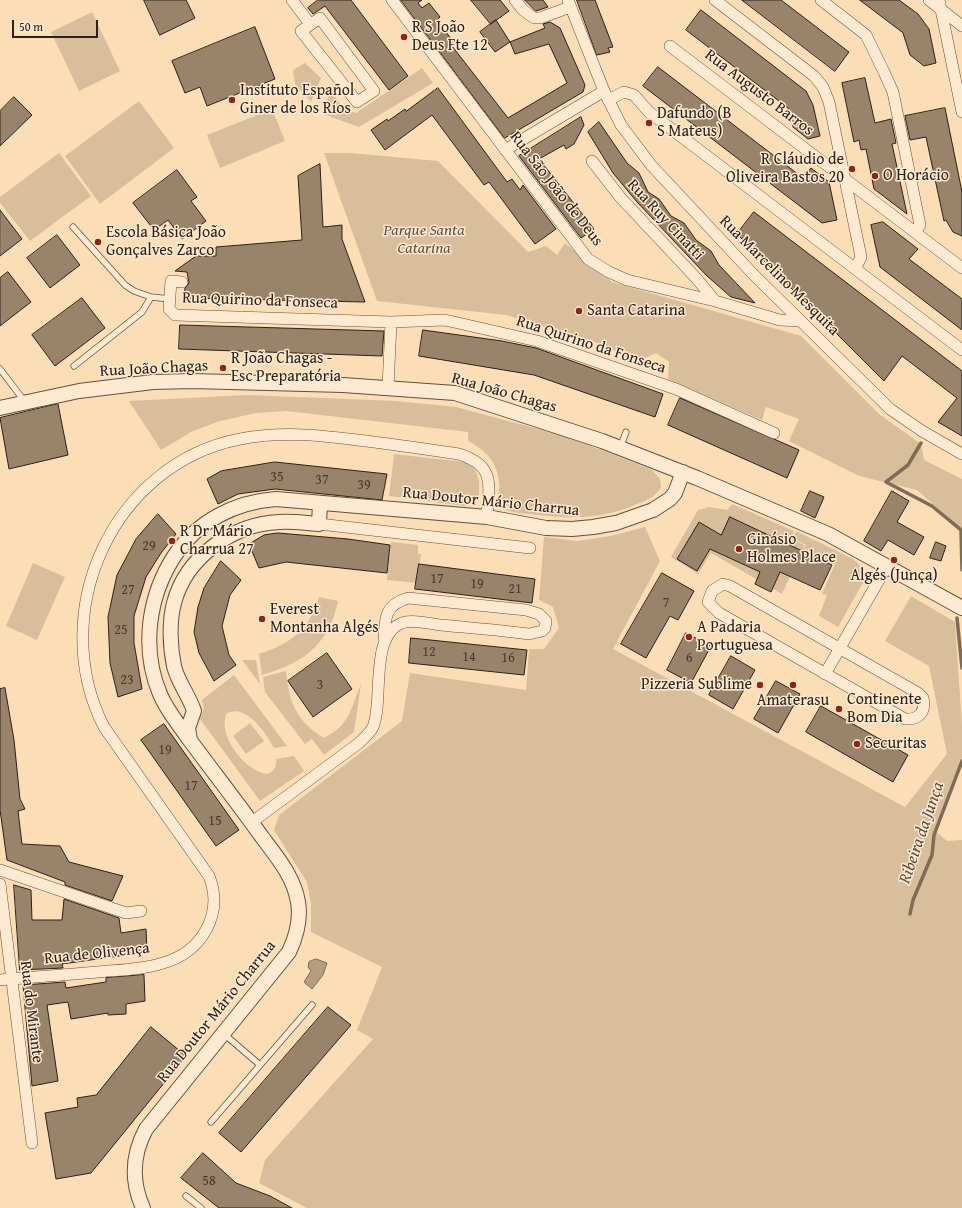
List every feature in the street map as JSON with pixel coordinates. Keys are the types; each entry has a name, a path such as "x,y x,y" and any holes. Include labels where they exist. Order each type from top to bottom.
{"street":[{"path":"292,0 310,24"},
{"name":"Rua São João de Deus","path":"392,0 588,258 609,272 628,280 715,301 780,320 801,321"},
{"path":"715,0 784,52 820,83 829,102 861,257 856,269"},
{"path":"821,0 866,34 893,92 920,224 915,232"},
{"path":"929,0 939,4 962,26"},
{"path":"517,2 528,16 534,18 540,18 569,3"},
{"name":"Rua Marcelino Mesquita","path":"569,3 606,95 622,124 651,165 700,219 890,409 922,432 962,454"},
{"path":"939,4 962,110"},
{"path":"320,18 374,90 357,102 301,31 310,24 320,18"},
{"name":"Rua Augusto Barros","path":"670,46 962,268"},
{"path":"506,150 606,95 624,92 634,95 650,112 962,350"},
{"name":"Rua Ruy Cinatti","path":"592,160 620,197 697,279 715,301"},
{"name":"Rua Quirino da Fonseca","path":"182,282 171,281 169,309 175,315 391,322 445,320 537,340 676,389 774,433"},
{"path":"388,388 391,322"},
{"name":"Rua João Chagas","path":"0,408 110,386 176,382 343,385 455,393 620,448 683,472 828,534 962,608"},
{"name":"Rua de Olivença","path":"5,979 125,970 163,963 178,957 200,938 209,925 214,911 215,904 213,885 209,876 112,740 93,704 87,682 82,640 84,604 94,567 100,552 128,508 166,470 218,444 241,438 306,434 452,453 472,458 487,475 490,482 487,517"},
{"name":"Rua Doutor Mário Charrua","path":"143,1208 138,1198 134,1175 135,1161 142,1137 160,1110 289,952 294,942 299,914 296,891 291,879 252,822 172,715 160,694 149,644 153,604 158,584 166,568 190,537 201,527 224,512 240,505 258,500 276,499 487,517 546,528 593,528 652,510 670,499 675,492 683,472"},
{"path":"300,501 300,522"},
{"path":"319,524 320,503"},
{"path":"191,741 188,728 194,711 177,676 172,650 172,619 174,603 181,584 203,555 216,544 251,528 278,522 300,522 530,548"},
{"path":"825,674 887,566"},
{"path":"723,584 730,586 840,648 918,693 923,698 923,710 919,717 912,720 905,719 714,609 708,602 712,591 723,584"},
{"path":"252,822 359,743 373,727 376,714 387,613 393,605 408,598 526,610 539,614 546,621 542,632 529,634 403,622 391,632 384,641"},
{"path":"172,715 183,717 194,711"},
{"path":"0,870 126,913 141,911"},
{"name":"Rua do Mirante","path":"0,884 5,979 32,1143"}],"lane":[{"path":"73,228 125,285 134,291 151,298 170,299"},
{"path":"74,366 142,312 151,298"},
{"path":"0,370 26,402"},
{"path":"620,448 626,432"},
{"path":"211,1122 312,1005"},
{"path":"223,1033 260,1065"},
{"path":"186,1196 201,1208"}],"green space":[{"path":"92,12 120,71 79,91 51,32"},
{"path":"305,63 321,78 311,102 295,84 293,70"},
{"path":"422,68 433,83 359,127 323,114 330,90 345,110 356,113"},
{"path":"139,101 174,148 100,204 65,156"},
{"path":"272,109 285,141 220,168 207,135"},
{"path":"59,153 91,196 30,241 0,203 0,197"},
{"name":"Parque Santa Catarina","path":"324,153 351,153 438,161 528,252 546,246 557,255 565,243 612,282 801,336 879,414 921,444 924,460 962,479 962,530 917,490 859,476 789,441 799,419 766,407 762,420 668,379 669,362 656,353 639,361 592,341 506,315 377,301"},
{"path":"247,395 396,401 456,407 557,434 604,451 652,470 660,479 661,487 654,496 645,501 624,509 597,516 557,517 509,511 500,505 498,499 499,482 493,462 485,452 468,441 468,432 287,411 256,413 220,421 193,431 161,450 129,401"},
{"path":"394,454 465,462 473,468 478,476 479,495 473,502 465,506 389,496"},
{"name":"Ginásio Holmes Place","path":"732,504 794,531 791,538 804,545 803,548 806,545 793,538 796,531 853,559 860,565 865,579 838,627 819,616 827,595 822,594 835,564 802,550 782,594 711,553 698,574 671,557 698,510 709,507 727,510"},
{"path":"645,527 660,561 613,649 905,807 947,754 929,666 885,641 911,596 955,622 962,726 962,757 936,832 947,841 962,840 962,1208 307,1208 259,1183 265,1160 373,1039 357,1030 382,967 311,932 311,904 307,882 274,830 279,815 402,721 410,673 526,690 529,649 544,649 559,628 553,607 539,600 544,537 577,541 611,536"},
{"path":"391,542 418,545 418,554 421,554 417,583 387,580"},
{"path":"33,563 65,577 37,640 6,626"},
{"path":"319,597 338,601 334,616 321,641 302,658 290,665 262,675 259,654 280,646 297,634 310,618"},
{"path":"242,660 256,660 260,684"},
{"path":"286,671 289,692 300,718 314,732 324,738 333,733 345,721 352,708 361,684 354,732 324,755 312,739 305,744 265,692 263,677"},
{"path":"234,675 287,746 274,748 266,735 254,721 240,712 233,711 226,714 225,723 226,733 235,752 250,767 259,772 267,774 272,772 276,764 276,759 294,756 304,771 260,801 200,719 204,708 202,700"},
{"path":"250,723 264,741 246,754 233,736"}],"shaded area":[{"path":"316,959 327,963 323,975 312,989 304,982 311,971 308,967 309,962"}],"building":[{"path":"144,0 186,0 195,18 160,35"},
{"path":"318,0 351,0 408,76 389,90 325,6 313,14 308,8"},
{"path":"401,0 422,0 418,3 422,8 429,3 440,17 437,20 455,44 452,46 508,118 567,83 549,44 515,54 510,42 545,28 543,24 550,22 560,28 585,85 583,92 505,138"},
{"path":"471,0 500,0 509,11 491,24"},
{"path":"525,0 543,0 548,7 536,11"},
{"path":"577,0 595,0 613,47 608,48 610,52 597,55"},
{"path":"742,0 781,0 849,52 835,71"},
{"path":"860,0 899,0 918,14 929,29 936,63 924,66 910,55 903,33"},
{"path":"701,10 806,91 813,105 820,136 808,139 793,127 788,108 686,30"},
{"path":"496,20 510,42 495,52 480,32"},
{"path":"255,27 275,79 207,106 200,87 185,93 172,61"},
{"path":"658,67 803,178 811,168 829,182 837,220 822,223 643,86"},
{"path":"865,78 875,123 891,119 896,143 892,144 907,214 874,189 866,149 861,150 859,140 854,142 842,83"},
{"path":"438,88 507,182 512,179 520,190 523,185 556,229 535,244 489,182 484,185 432,115 385,150 371,130 387,119 388,121 405,109 406,111"},
{"path":"14,97 32,115 0,146 0,111"},
{"path":"945,108 962,192 962,236 953,232 946,220 944,221 926,137 910,140 905,116"},
{"path":"581,117 584,125 574,144 566,149 564,145 539,159 594,229 581,238 519,156"},
{"path":"599,122 627,163 639,173 648,192 659,199 671,216 684,223 696,240 711,251 719,265 755,303 731,297 707,276 637,202 613,173 588,132"},
{"path":"320,164 323,227 342,225 342,239 365,302 184,298 185,288 189,283 187,272 175,271 196,256 216,256 216,247 302,240 298,176"},
{"path":"177,170 197,197 191,201 206,221 182,239 168,220 154,230 133,203"},
{"path":"0,210 22,239 0,256"},
{"path":"754,212 962,371 962,436 938,422 957,398 902,356 884,381 737,234"},
{"path":"883,222 918,249 909,259 962,299 962,330 880,267 871,225"},
{"path":"57,235 80,265 50,288 27,258"},
{"path":"8,272 31,302 0,326 0,278"},
{"path":"82,298 105,328 55,366 32,335"},
{"path":"180,325 384,331 382,356 179,349"},
{"path":"423,330 502,341 536,348 663,394 655,417 534,375 419,356"},
{"path":"680,398 799,450 787,478 668,425"},
{"path":"58,404 68,455 9,469 0,418"},
{"path":"275,462 387,474 382,500 275,489 238,494 218,504 207,479 221,471"},
{"path":"810,491 824,497 815,518 801,511"},
{"path":"892,491 909,501 897,522 924,537 914,555 888,540 881,551 864,541"},
{"path":"158,514 176,534 161,553 146,577 134,616 134,643 142,689 118,697 110,663 108,617 117,575 136,539"},
{"name":"Ginásio Holmes Place","path":"730,517 832,565 820,590 780,572 771,592 755,584 760,572 710,549 697,571 677,559 699,522 721,535"},
{"path":"278,533 348,539 390,545 387,573 286,562 259,568 249,544 264,535"},
{"path":"936,542 946,546 941,561 930,558"},
{"path":"221,561 241,580 230,595 222,626 229,655 236,665 214,681 199,653 194,632 198,607 204,588"},
{"path":"419,564 535,579 532,603 415,589"},
{"path":"662,573 694,591 678,620 670,616 646,658 621,644"},
{"path":"686,633 711,646 691,683 667,670"},
{"path":"411,638 527,650 524,675 409,663"},
{"path":"327,653 352,689 313,717 288,681"},
{"path":"731,656 755,670 733,709 709,695"},
{"path":"776,681 800,694 778,733 754,719"},
{"path":"5,688 14,740 20,799 25,809 18,811 22,844 60,846 69,862 123,876 112,901 65,885 65,882 7,860 0,810 0,689"},
{"name":"Securitas","path":"821,706 908,755 893,782 806,732"},
{"path":"164,724 239,830 216,846 141,740"},
{"path":"14,885 31,890 32,920 62,920 64,899 119,918 121,933 146,929 147,952 62,964 63,968 20,970"},
{"path":"144,975 145,1001 126,1004 126,1014 108,1015 108,1013 71,1019 68,1002 47,1005 58,1081 32,1086 23,985 65,982 66,988 106,982 106,978"},
{"path":"328,1007 351,1025 241,1152 219,1133"},
{"path":"151,1027 186,1056 91,1173 56,1179 45,1113 78,1107 77,1098 96,1095"},
{"path":"203,1153 236,1183 270,1196 292,1208 219,1208 181,1178"}],"waterway":[{"name":"Ribeira da Junça","path":"921,443 908,465 886,482 932,506 961,530 962,570"},
{"name":"Ribeira da Junça","path":"957,618 962,668"},
{"name":"Ribeira da Junça","path":"910,914 913,900 932,855 934,835 962,761"}],"place":[{"name":"R S João Deus Fte 12","path":"404,37"},
{"name":"Instituto Español Giner de los Ríos","path":"232,100"},
{"name":"Dafundo (B S Mateus)","path":"649,123"},
{"name":"R Cláudio de Oliveira Bastos 20","path":"852,169"},
{"name":"O Horácio","path":"875,176"},
{"name":"Escola Básica João Gonçalves Zarco","path":"98,242"},
{"name":"Santa Catarina","path":"579,311"},
{"name":"R João Chagas - Esc Preparatória","path":"223,368"},
{"name":"R Dr Mário Charrua 27","path":"172,541"},
{"name":"Ginásio Holmes Place","path":"739,549"},
{"name":"Algés (Junça)","path":"894,560"},
{"name":"Everest Montanha Algés","path":"262,619"},
{"name":"A Padaria Portuguesa","path":"689,637"},
{"name":"Pizzeria Sublime","path":"760,685"},
{"name":"Amaterasu","path":"793,685"},
{"name":"Continente Bom Dia","path":"839,709"},
{"name":"Securitas","path":"857,744"}]}
